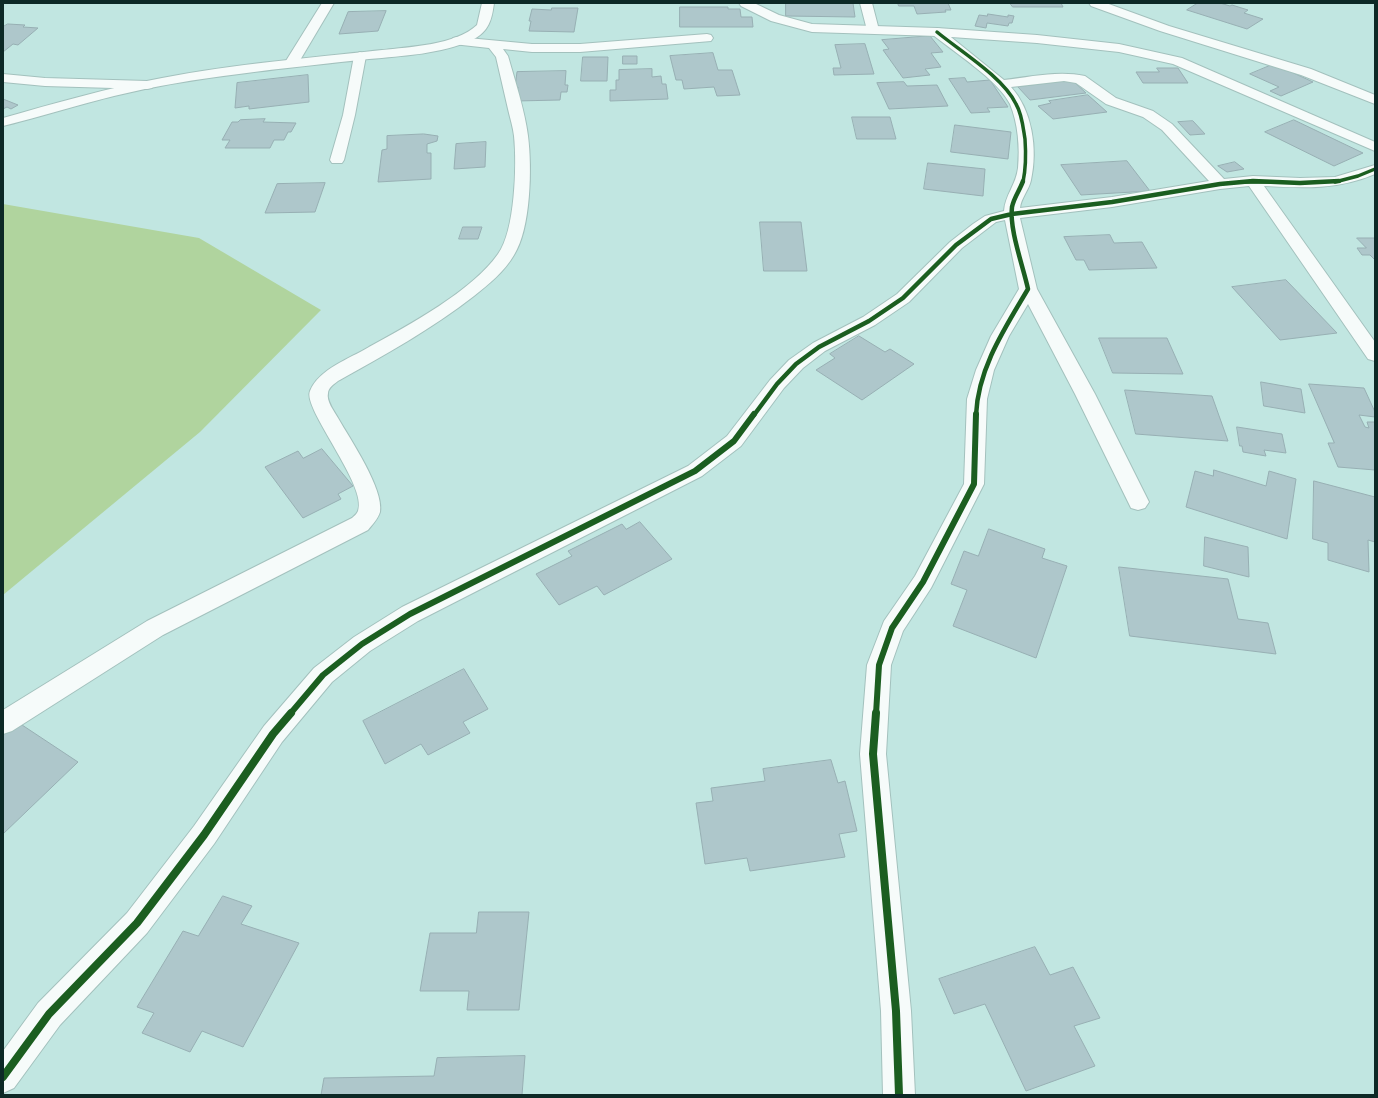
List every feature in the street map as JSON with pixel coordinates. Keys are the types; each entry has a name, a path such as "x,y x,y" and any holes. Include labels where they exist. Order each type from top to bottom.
{"street":[{"path":"291,64 328,3"},
{"path":"3,122 66,104 181,78 226,71 409,51 457,41 477,32 483,27 488,3"},
{"path":"745,3 775,18 812,28 937,32 1037,40 1119,48 1177,61 1230,82 1375,147"},
{"path":"866,3 874,30"},
{"path":"1095,3 1165,30 1284,64 1349,88 1375,100"},
{"path":"937,32 1000,84 1016,103 1022,119 1025,168 1023,183 1014,196 1012,214 1018,249 1028,289 1085,394 1138,502"},
{"path":"457,41 532,48 580,48 707,38"},
{"path":"3,723 155,628 360,524 369,513 369,497 353,462 320,404 318,393 322,385 331,377 398,339 449,307 489,276 507,254 517,228 521,194 521,135 502,56 493,45"},
{"path":"1000,84 1064,77 1080,79 1111,101 1148,114 1167,127 1220,184"},
{"path":"3,78 45,82 146,85"},
{"path":"3,1077 49,1014 137,923 204,835 273,734 323,675 362,644 410,614 695,471 734,441 777,384 796,364 819,347 869,320 903,298 956,245 979,226 991,219 1012,214 1112,202 1220,184 1254,181 1321,184 1358,176 1375,169"},
{"path":"1254,181 1375,354"},
{"path":"899,1095 896,1011 873,754 875,705 879,665 892,628 923,582 974,484 977,399 985,370 1000,336 1028,289"}],"lane":[{"path":"337,160 349,115 360,56"}],"green space":[{"path":"3,204 199,238 321,310 200,432 3,595"}],"building":[{"path":"786,3 853,3 855,17 786,16"},
{"path":"898,3 948,3 951,10 945,10 946,12 917,14 914,6 899,6"},
{"path":"1010,3 1061,3 1063,7 1013,7"},
{"path":"1198,3 1220,3 1230,6 1232,5 1248,10 1244,13 1263,19 1247,29 1187,10"},
{"path":"680,7 728,7 728,9 740,9 741,17 752,17 753,27 680,27"},
{"path":"552,8 578,8 574,32 529,31 531,21 529,21 532,9 551,10"},
{"path":"386,11 378,31 339,34 348,12"},
{"path":"988,14 1008,17 1008,15 1014,16 1012,23 1009,23 1008,26 987,23 986,28 975,26 979,15 987,16"},
{"path":"8,24 25,25 23,27 38,28 18,45 13,44 3,52 3,27"},
{"path":"930,36 943,52 931,53 941,67 925,69 930,75 903,78 883,50 889,49 882,40"},
{"path":"865,44 874,74 834,75 833,68 841,68 835,45"},
{"path":"713,53 718,70 732,70 740,95 717,96 714,87 684,89 682,80 676,80 670,56"},
{"path":"623,56 637,56 637,64 623,64"},
{"path":"583,57 608,57 607,81 581,81"},
{"path":"1274,64 1313,82 1281,96 1270,91 1279,87 1250,74"},
{"path":"1157,68 1178,68 1188,83 1143,83 1136,72 1159,72"},
{"path":"652,69 652,77 661,76 662,84 666,84 668,99 610,101 610,90 616,90 616,80 619,80 619,70"},
{"path":"566,71 565,85 568,85 567,92 561,92 560,100 516,101 518,87 515,87 517,72"},
{"path":"308,75 309,102 249,109 249,106 235,108 237,83"},
{"path":"965,78 967,82 990,80 1008,107 987,108 990,112 971,113 949,79"},
{"path":"1072,80 1086,93 1030,100 1018,87"},
{"path":"904,82 907,86 937,85 948,106 889,109 877,83"},
{"path":"1088,95 1107,112 1053,119 1038,106 1051,103 1049,101"},
{"path":"3,99 18,105 11,109 7,107 3,109"},
{"path":"852,117 890,117 896,139 857,139"},
{"path":"265,119 263,122 296,123 291,132 288,132 284,140 274,140 270,148 225,148 230,140 222,140 232,122 238,122 240,120"},
{"path":"1294,120 1363,153 1334,166 1265,132"},
{"path":"1193,121 1205,134 1190,135 1178,122"},
{"path":"955,125 1011,132 1008,159 951,152"},
{"path":"424,134 438,136 437,141 427,144 427,153 431,153 431,179 378,182 382,150 387,149 387,136"},
{"path":"486,142 485,167 454,169 456,144"},
{"path":"1127,161 1150,191 1081,195 1061,165"},
{"path":"1235,162 1244,169 1227,172 1218,166"},
{"path":"928,163 985,169 983,196 924,189"},
{"path":"325,183 315,212 265,213 277,184"},
{"path":"760,222 801,222 807,271 764,271"},
{"path":"463,227 482,227 478,239 459,239"},
{"path":"1110,235 1114,243 1142,242 1157,268 1089,270 1084,260 1076,260 1064,237"},
{"path":"1357,238 1375,238 1375,260 1370,255 1362,255 1357,248 1366,248"},
{"path":"1286,280 1337,333 1280,340 1232,287"},
{"path":"859,336 885,352 890,349 914,364 862,400 816,370 835,358 830,354"},
{"path":"1099,338 1167,338 1183,374 1113,373"},
{"path":"1261,382 1301,389 1305,413 1264,406"},
{"path":"1309,384 1364,388 1375,412 1375,417 1359,415 1365,427 1369,428 1367,422 1375,422 1375,470 1338,467 1328,443 1334,443"},
{"path":"1125,390 1212,396 1228,441 1136,434"},
{"path":"1237,427 1282,434 1286,453 1264,450 1266,456 1243,452 1242,446 1240,446"},
{"path":"322,449 353,486 338,494 341,499 303,518 265,467 298,451 303,458"},
{"path":"1214,470 1266,486 1269,471 1296,479 1287,539 1186,507 1195,471 1213,476"},
{"path":"1314,481 1375,497 1375,542 1368,540 1369,572 1328,560 1328,543 1313,539"},
{"path":"640,522 672,559 604,595 597,586 559,605 536,574 572,556 568,551 622,524 626,529"},
{"path":"989,529 1045,549 1042,558 1067,566 1036,658 953,626 967,590 951,584 964,551 978,556"},
{"path":"1205,537 1248,547 1249,577 1204,566"},
{"path":"1119,567 1228,579 1238,619 1268,623 1276,654 1130,636"},
{"path":"464,669 488,709 463,722 470,733 428,755 421,744 385,764 363,721"},
{"path":"16,721 78,762 3,834 3,732"},
{"path":"831,760 838,783 845,781 857,831 839,834 845,857 750,871 747,858 705,864 696,803 713,801 711,788 765,781 763,769"},
{"path":"223,896 252,906 241,924 299,943 243,1047 202,1031 190,1052 142,1033 154,1013 137,1007 183,931 198,936"},
{"path":"479,912 529,912 519,1010 467,1010 469,991 420,991 430,933 476,933"},
{"path":"1035,947 1050,975 1073,967 1100,1018 1074,1026 1095,1066 1026,1091 985,1004 954,1014 939,979"},
{"path":"525,1056 522,1095 321,1095 324,1078 434,1076 437,1058"}],"cycle path":[{"path":"899,1095 896,1011 873,754 879,665 892,628 923,582 974,484 977,399 985,370 1000,336 1028,289 1012,215 1013,202 1023,181 1026,162 1024,135 1019,110 1010,94 991,75 937,32"},
{"path":"3,1077 49,1014 137,923 204,835 273,734 323,675 362,644 410,614 695,471 734,441 777,384 796,364 819,347 869,321 903,298 956,245 991,219 1012,214 1112,202 1220,184 1253,181 1300,183 1335,182 1358,176 1375,169"}]}
